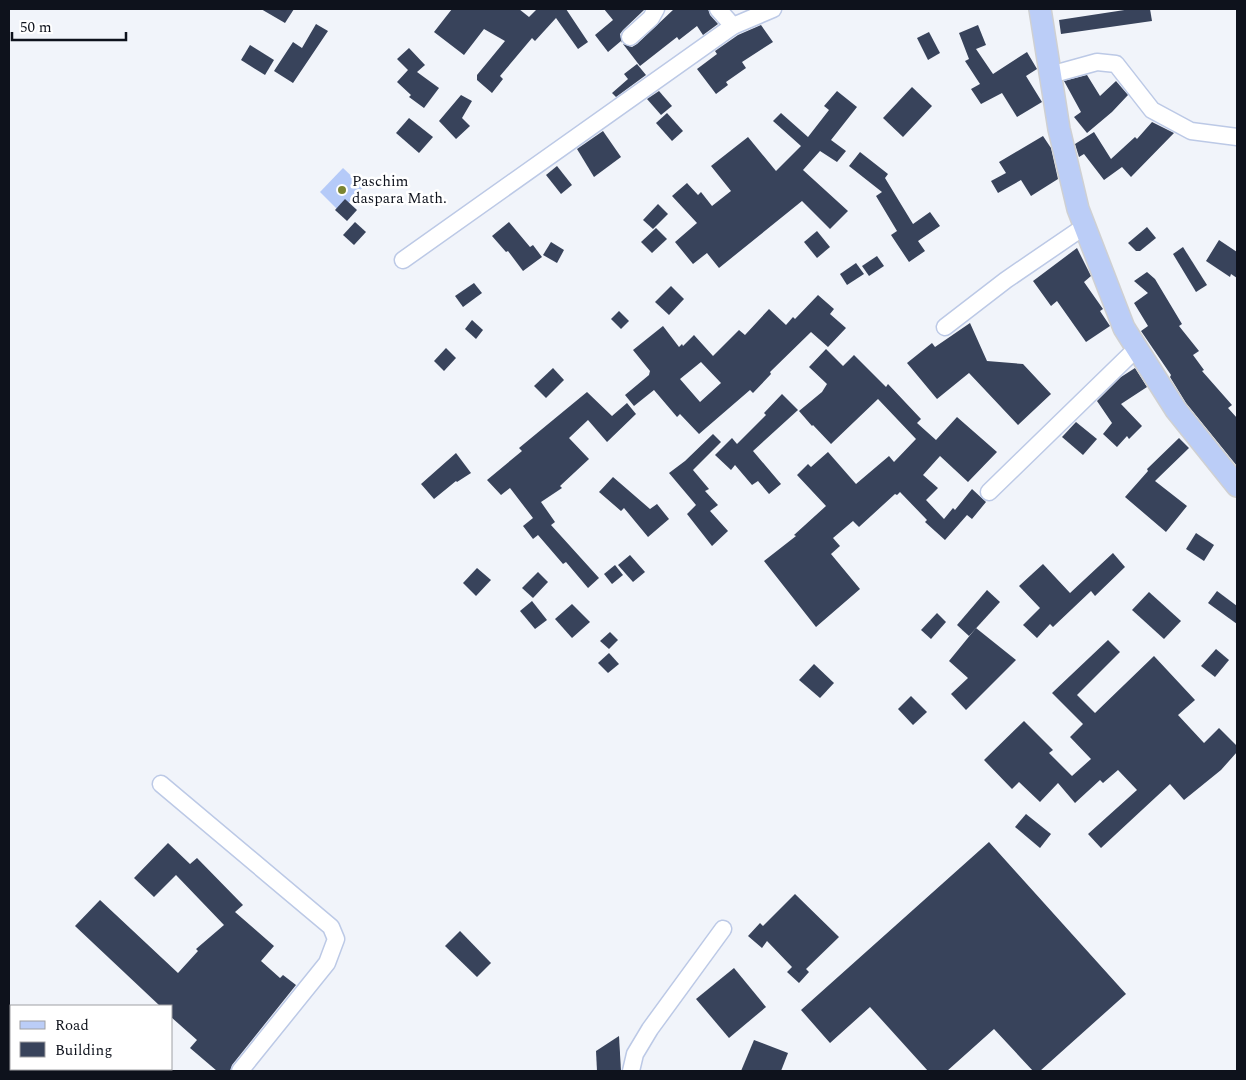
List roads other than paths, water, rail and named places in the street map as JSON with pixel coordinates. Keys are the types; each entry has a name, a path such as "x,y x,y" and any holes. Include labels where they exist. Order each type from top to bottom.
{"main road":[{"path":"1040,9 1059,129 1078,210 1124,328 1176,410 1237,486"}],"street":[{"path":"630,37 651,18 656,9"},
{"path":"718,9 733,26"},
{"path":"403,260 733,26 773,9"},
{"path":"1050,75 1097,62 1116,64 1152,110 1191,131 1237,137"},
{"path":"945,327 1006,280 1085,226"},
{"path":"989,492 1137,348"},
{"path":"162,784 331,927 336,940 327,963 240,1071"},
{"path":"632,1071 635,1054 645,1037 723,928"}],"place":[{"name":"Paschim daspara Math.","path":"342,190"}]}
